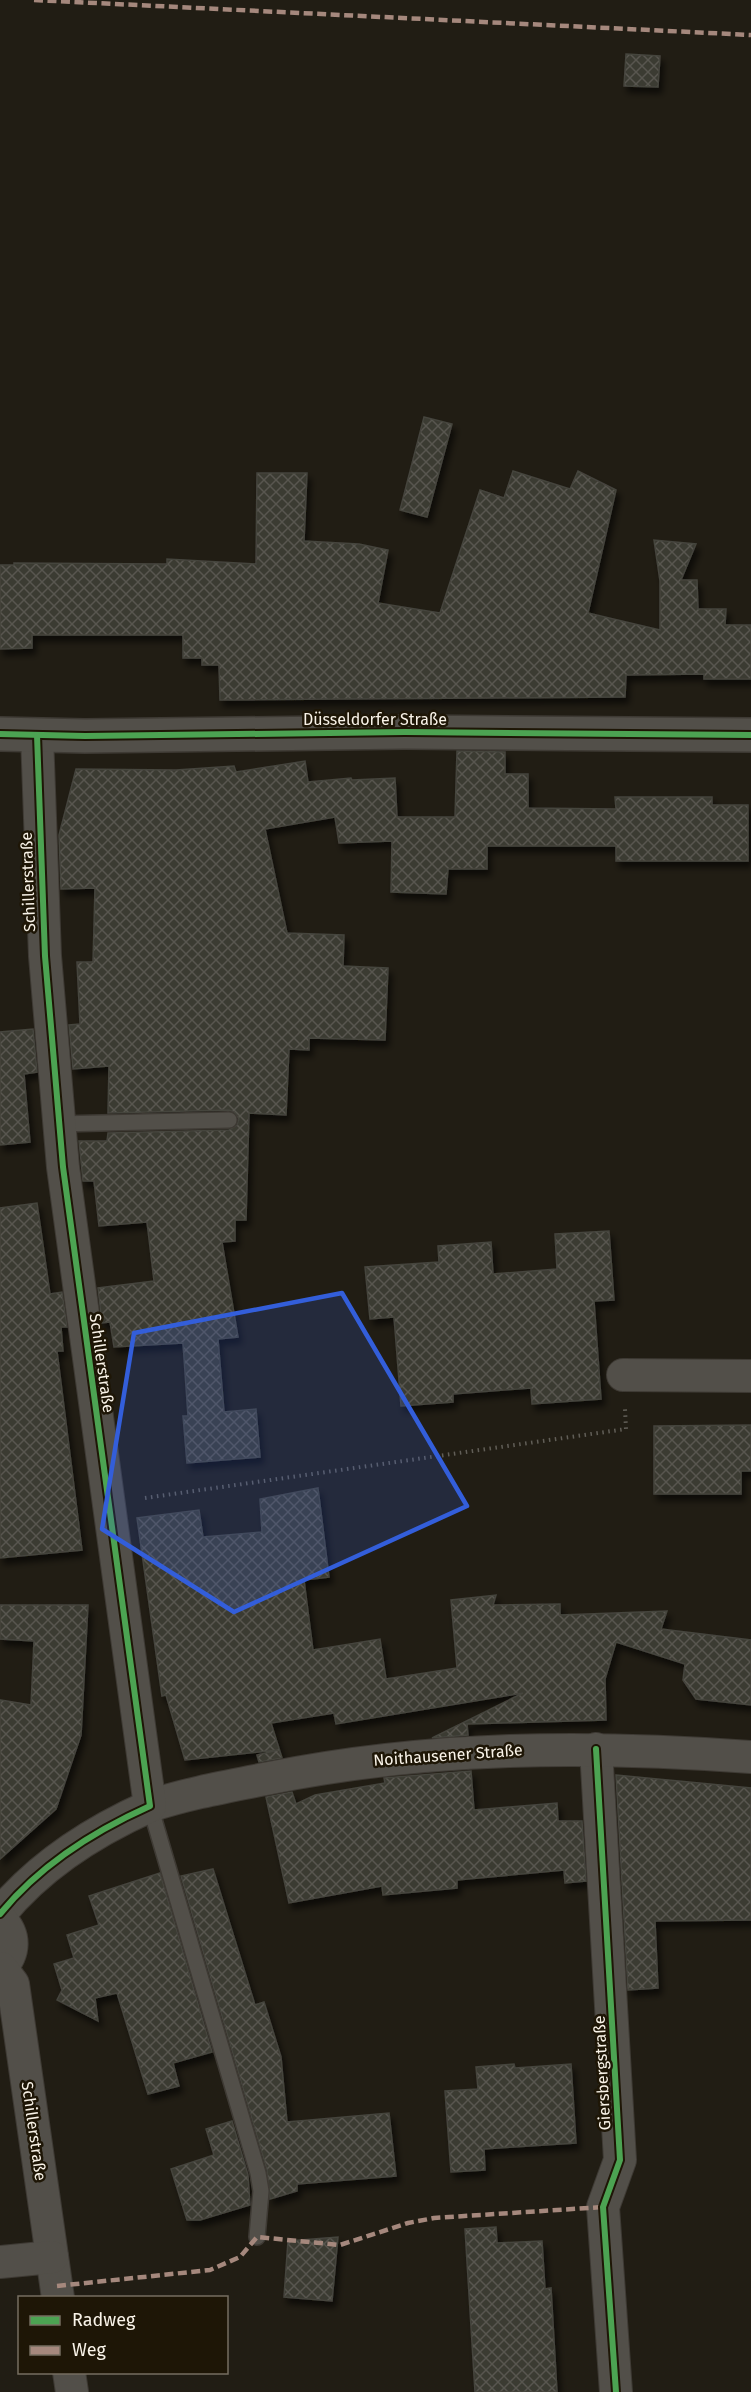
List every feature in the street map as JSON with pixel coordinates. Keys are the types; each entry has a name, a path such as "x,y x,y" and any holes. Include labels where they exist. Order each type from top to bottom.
{"street":[{"name":"Düsseldorfer Straße","path":"0,734 417,732 751,735"},
{"name":"Schillerstraße","path":"37,735 45,956 59,1124 80,1299 150,1806"},
{"path":"623,1375 751,1376"},
{"name":"Noithausener Straße","path":"150,1806 236,1784 375,1760 482,1751 596,1749 751,1757"},
{"name":"Giersbergstraße","path":"596,1749 620,2160 603,2207 616,2392"},
{"path":"0,1968 9,1959 12,1936 0,1917 24,1887 57,1860 113,1823 150,1806"},
{"name":"Schillerstraße","path":"0,1968 13,1984 58,2296"},
{"path":"0,2262 52,2257"},
{"path":"69,2374 72,2392"}],"lane":[{"path":"59,1124 229,1120"},
{"path":"150,1806 258,2173 261,2191 257,2236"}],"path":[{"path":"109,1503 626,1429 623,1375"}],"highlighted area":[{"path":"342,1293 467,1506 234,1612 102,1529 134,1333"}],"building":[{"path":"626,54 660,56 658,87 624,86"},
{"path":"424,417 452,424 427,517 400,510"},
{"path":"513,471 570,489 578,471 616,490 588,613 660,630 660,581 654,540 696,544 681,580 697,580 698,609 726,609 725,625 751,625 751,679 704,679 704,674 626,675 625,697 220,700 219,665 202,665 202,658 183,658 183,635 32,635 32,648 0,649 0,565 14,565 14,563 167,564 167,559 256,564 257,473 307,473 304,541 359,544 388,550 378,603 440,613 480,490 504,498"},
{"path":"457,751 505,752 505,774 528,774 528,808 616,809 615,797 712,797 712,805 748,805 748,861 616,861 616,846 487,846 487,869 448,869 446,894 391,892 392,841 339,843 335,817 265,829 287,933 344,935 343,966 388,968 385,1040 309,1038 309,1050 289,1049 286,1115 249,1113 246,1220 235,1220 235,1241 222,1242 238,1337 218,1339 224,1412 256,1409 260,1457 187,1463 183,1416 188,1416 183,1343 114,1347 110,1322 102,1323 98,1288 154,1281 147,1222 99,1226 94,1181 83,1181 79,1141 107,1141 108,1133 229,1130 237,1125 239,1119 234,1112 229,1110 108,1113 109,1066 73,1069 69,1025 80,1024 77,962 93,962 95,888 61,889 59,835 76,769 176,770 234,766 236,772 305,761 308,782 351,778 352,780 395,778 397,817 455,817"},
{"path":"33,1029 37,1072 24,1074 30,1142 0,1145 0,1032"},
{"path":"37,1203 50,1294 62,1292 67,1327 61,1327 63,1351 57,1351 82,1550 0,1558 0,1208"},
{"path":"609,1231 614,1300 594,1301 601,1399 532,1404 531,1388 453,1394 453,1402 401,1406 394,1317 370,1319 365,1267 439,1262 438,1246 491,1242 493,1274 557,1269 555,1234"},
{"path":"751,1425 751,1471 741,1471 741,1494 654,1494 654,1426"},
{"path":"318,1488 329,1577 304,1580 313,1650 380,1639 386,1679 457,1668 451,1600 496,1595 493,1605 560,1604 560,1615 667,1611 661,1629 751,1640 751,1705 696,1699 683,1680 685,1664 616,1642 605,1679 606,1720 467,1724 468,1735 432,1738 523,1693 336,1724 334,1713 271,1723 282,1758 259,1762 257,1755 278,1750 185,1760 166,1695 162,1696 137,1518 199,1510 203,1537 262,1532 260,1499"},
{"path":"0,1605 88,1605 81,1735 56,1809 0,1859 0,1700 31,1705 34,1641 0,1639"},
{"path":"471,1771 474,1810 557,1803 558,1821 582,1821 586,1881 565,1883 564,1870 457,1880 457,1888 383,1895 382,1886 289,1903 266,1797 292,1792 296,1804 315,1795 385,1783 384,1778"},
{"path":"616,1775 751,1788 751,1920 655,1921 658,1988 628,1990"},
{"path":"213,1869 255,2005 264,2002 281,2057 287,2122 389,2113 396,2176 297,2184 297,2191 270,2199 267,2170 181,1876"},
{"path":"160,1873 212,2052 173,2063 179,2086 148,2094 117,1993 95,1998 98,2021 57,2000 62,1990 54,1964 74,1958 67,1935 99,1925 89,1896"},
{"path":"514,2064 515,2068 571,2064 576,2143 484,2149 485,2170 451,2172 445,2091 478,2089 476,2067"},
{"path":"232,2121 248,2175 250,2205 200,2220 187,2220 171,2169 214,2155 206,2129"},
{"path":"496,2227 497,2243 542,2241 545,2289 551,2288 557,2392 475,2392 465,2229"},
{"path":"338,2237 332,2301 284,2297 288,2241"}],"marked path":[{"path":"34,0 751,35"},
{"path":"57,2286 210,2270 240,2257 257,2237 340,2245 408,2223 434,2218 603,2207"}],"cycle path":[{"path":"0,734 85,736 405,732 751,735"},
{"path":"0,1914 32,1880 69,1851 108,1827 150,1806 63,1167 45,956 37,735"},
{"path":"596,1749 620,2160 603,2207 616,2392"}]}
